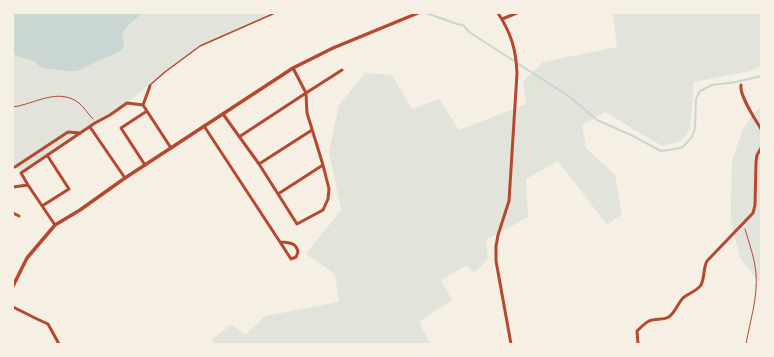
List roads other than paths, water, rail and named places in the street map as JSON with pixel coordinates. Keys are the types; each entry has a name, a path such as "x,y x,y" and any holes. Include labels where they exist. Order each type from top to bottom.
{"street":[{"path":"13,286 27,258 55,226 125,178 293,68 333,48 418,13"},
{"path":"498,13 506,27 513,46 516,57 517,73 509,201 496,246 496,261 511,344"},
{"path":"502,19 517,13"},
{"path":"223,114 259,164 297,224 323,210 328,199 329,189 307,113 306,92 293,68"},
{"path":"239,137 342,70"},
{"path":"741,85 740,89 743,96 761,129"},
{"path":"143,105 150,86"},
{"path":"21,173 127,103 143,105 171,148"},
{"path":"145,165 121,128 147,111"},
{"path":"204,126 291,259 296,256 298,252 297,247 293,244 280,242"},
{"path":"90,127 125,178"},
{"path":"259,164 312,130"},
{"path":"55,226 21,173 14,168 68,132 81,133"},
{"path":"638,344 637,331 645,323 665,319 670,316 685,296 697,289 705,274 705,265 707,261 752,213 755,205 756,162 757,155 761,148"},
{"path":"42,206 69,189 47,155"},
{"path":"278,194 323,165"},
{"path":"13,187 28,185"},
{"path":"13,213 20,216"},
{"path":"13,307 48,324 59,344"}],"lane":[{"path":"150,86 165,72 200,46 275,13"}],"waterway":[{"path":"426,13 463,25 469,32 570,97 597,120 633,136 661,151 683,147 692,137 695,128 696,99 700,91 712,85 736,82 761,76"}]}
